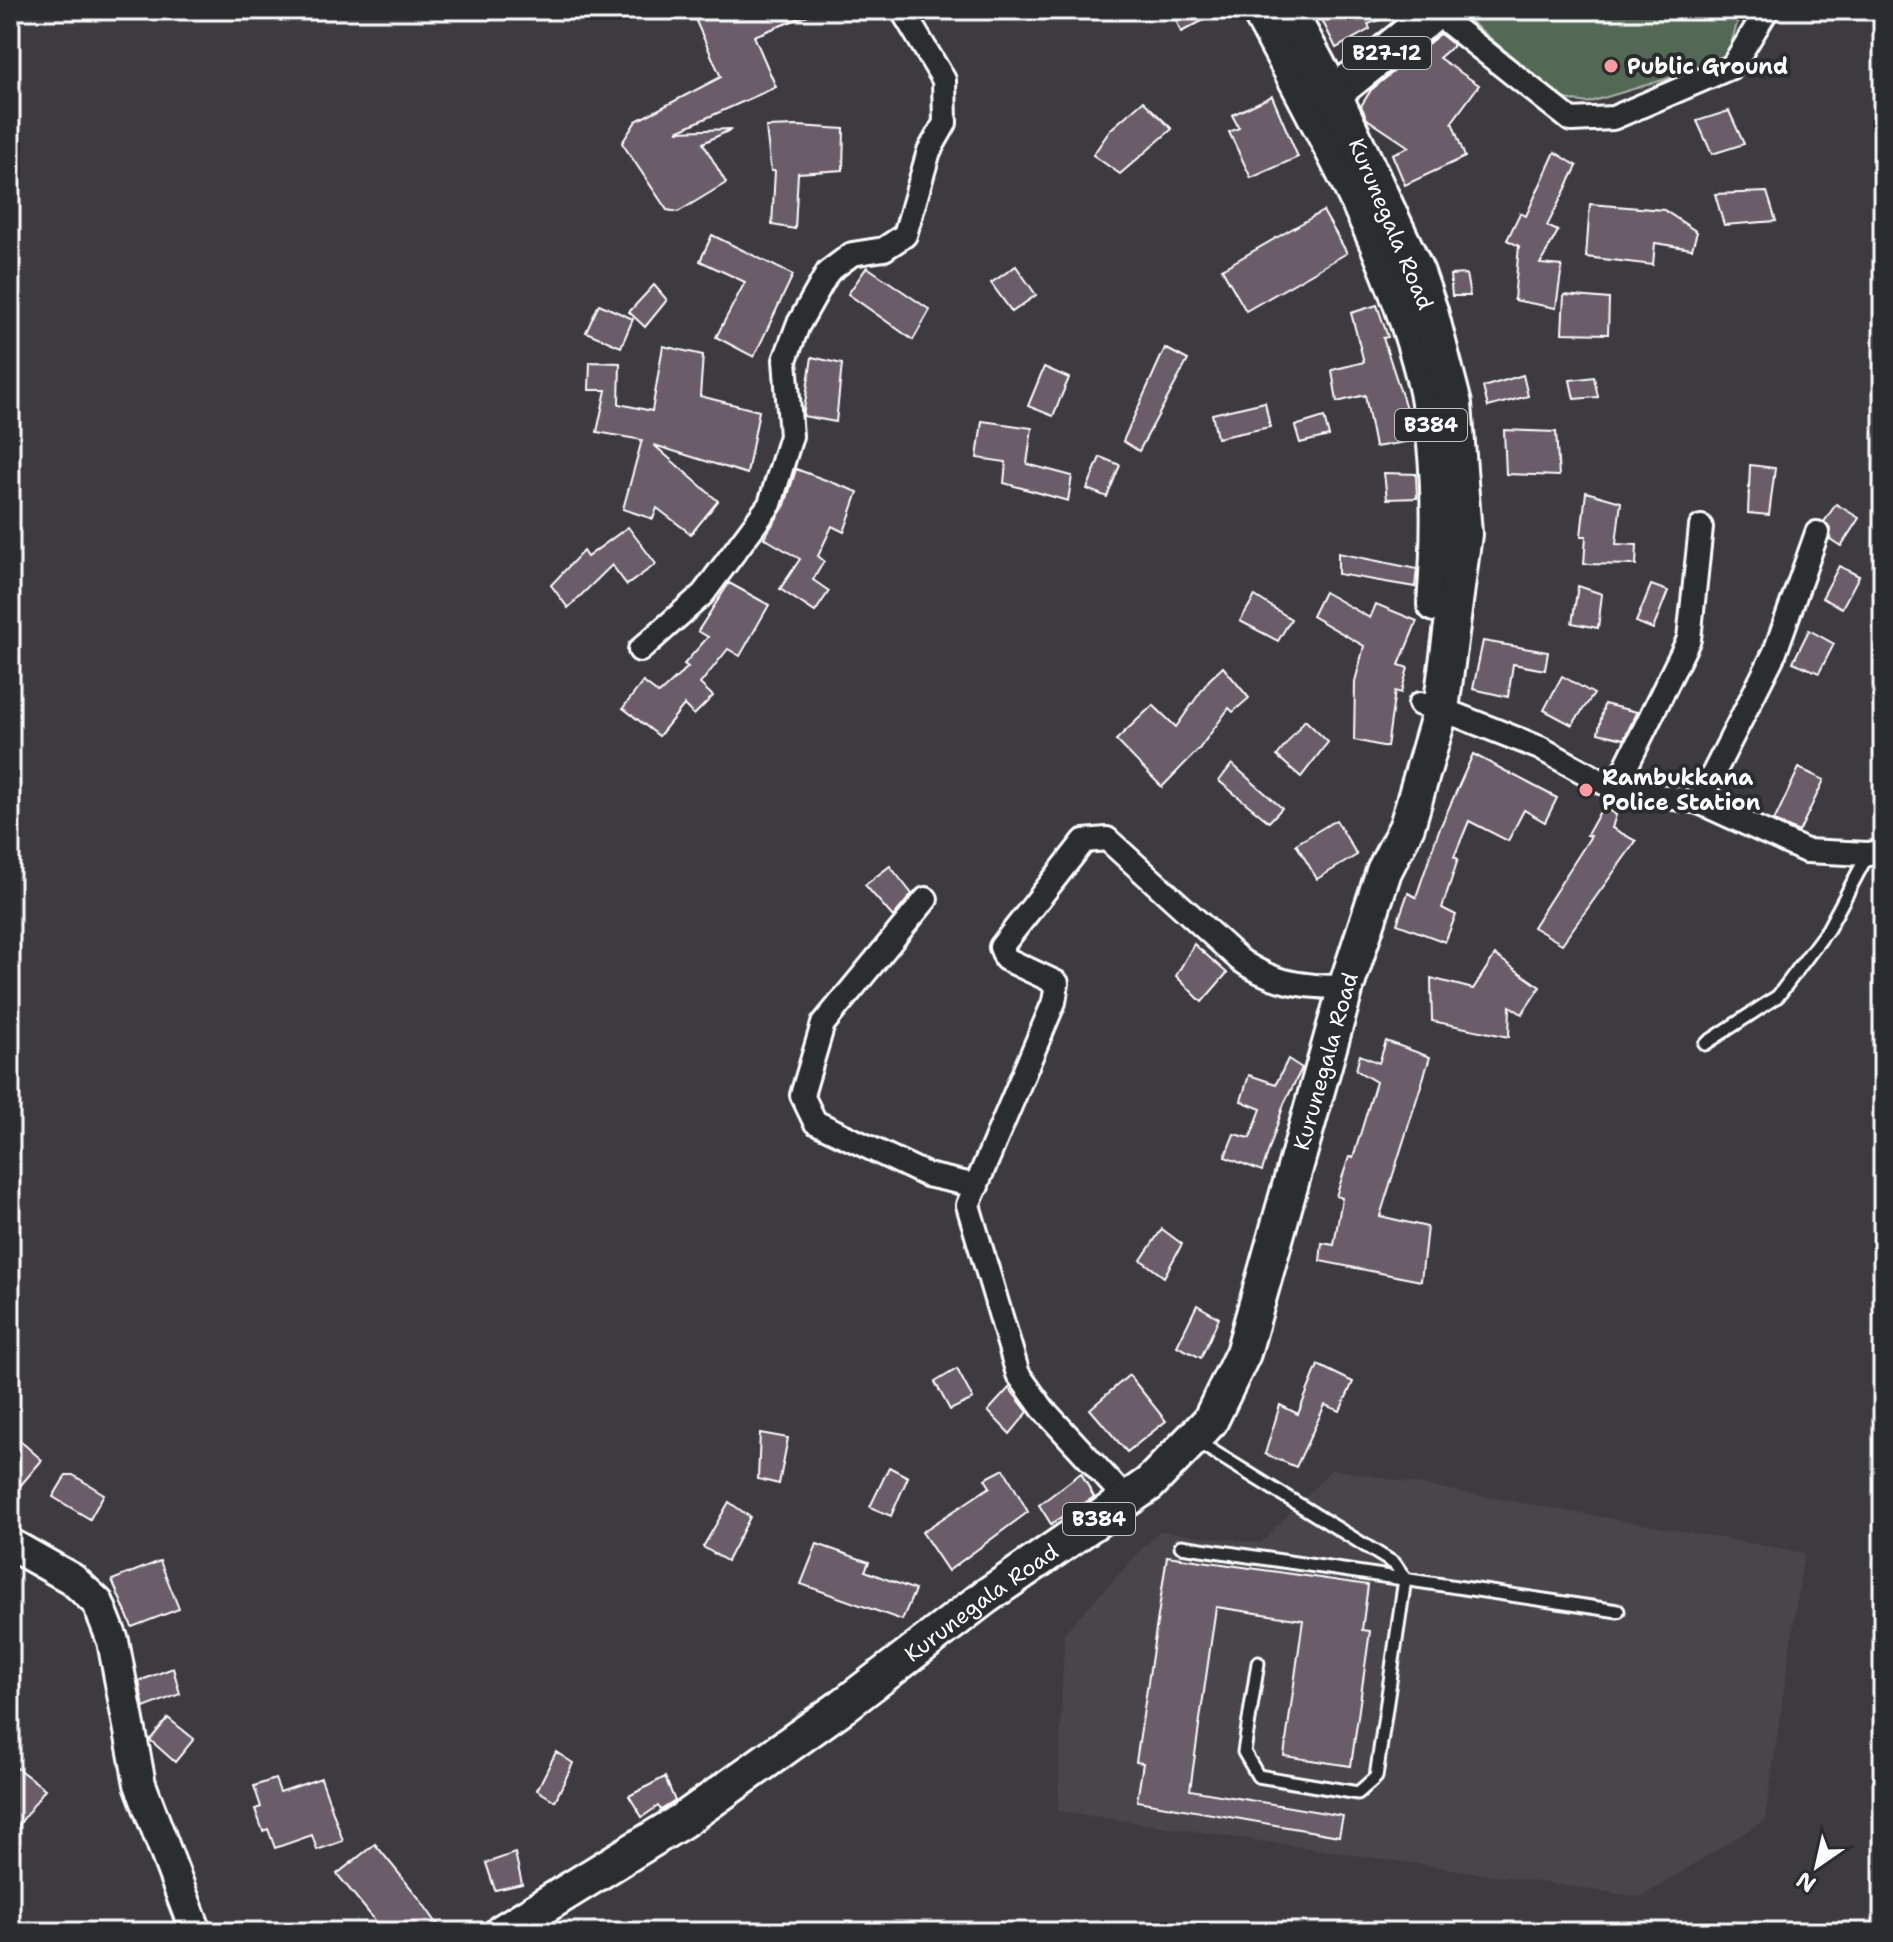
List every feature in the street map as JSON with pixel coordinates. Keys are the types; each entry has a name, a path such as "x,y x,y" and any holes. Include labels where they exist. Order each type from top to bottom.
{"main road":[{"name":"Kurunegala Road","path":"502,1932 683,1820 843,1706 985,1597 1149,1484 1194,1440 1224,1397 1243,1353 1346,987 1384,871 1392,821 1430,706 1464,534 1454,404 1417,273 1323,103 1259,10"},
{"name":"Kurunegala Road","path":"1288,10 1323,103"},
{"name":"B27-12","path":"1323,103 1437,12"}],"street":[{"path":"640,650 703,594 770,504 791,436 785,360 798,325 828,272 852,254 884,249 905,235 929,151 945,123 944,80 902,10"},
{"path":"1437,12 1571,120 1613,118 1732,67 1767,10"},
{"path":"1615,789 1689,639 1701,527"},
{"path":"1699,802 1775,652 1817,533"},
{"path":"1430,706 1540,748 1615,789 1699,802 1806,851 1876,852"},
{"path":"1127,1500 1043,1409 1018,1374 968,1205 1054,1002 1057,983 1006,959 1001,947 1084,841 1107,839 1262,976 1306,987 1346,987"},
{"path":"926,899 823,1024 802,1095 815,1122 927,1175 977,1186"},
{"path":"10,1544 72,1579 98,1603 113,1641 140,1784 196,1932"}],"lane":[{"path":"1705,1044 1778,996 1828,929 1876,852"},
{"path":"1194,1440 1395,1564 1405,1579 1376,1777 1358,1793 1258,1776 1244,1752 1258,1663"},
{"path":"1181,1546 1618,1611"}],"shaded area":[{"path":"1332,1469 1804,1553 1765,1820 1641,1897 1058,1811 1064,1633 1159,1531 1261,1543"}],"green space":[{"name":"Public Ground","path":"1457,10 1741,10 1728,54 1673,77 1587,103 1561,98"}],"building":[{"path":"691,10 818,11 754,36 776,87 677,131 732,129 703,143 726,183 678,212 667,210 622,143 636,121 721,77"},
{"path":"1172,10 1223,10 1181,32"},
{"path":"1317,10 1401,10 1401,13 1368,24 1370,29 1336,48"},
{"path":"1440,34 1454,45 1439,58 1479,85 1452,122 1465,157 1405,185 1392,154 1409,147 1367,119 1361,106 1371,90"},
{"path":"1272,96 1298,157 1251,178 1229,132 1239,128 1232,115"},
{"path":"1143,101 1172,129 1120,174 1093,155 1111,129"},
{"path":"1729,111 1744,144 1712,154 1697,121"},
{"path":"766,127 844,129 843,170 798,173 795,229 772,225 775,171 771,171"},
{"path":"1555,152 1577,166 1547,226 1558,231 1540,264 1562,266 1556,308 1514,300 1519,246 1507,240 1520,213 1526,216"},
{"path":"1767,192 1776,221 1724,225 1715,194"},
{"path":"1590,204 1664,210 1697,232 1692,249 1655,243 1653,265 1586,257"},
{"path":"1323,211 1347,253 1246,311 1222,269"},
{"path":"712,235 793,275 754,357 716,337 745,282 700,261"},
{"path":"1016,266 1036,295 1012,312 991,283"},
{"path":"867,267 930,310 913,340 848,294"},
{"path":"1466,274 1470,296 1452,296 1450,275"},
{"path":"654,285 667,300 645,327 629,312"},
{"path":"1564,295 1609,299 1608,334 1562,333"},
{"path":"599,304 633,319 621,347 586,332"},
{"path":"1377,305 1388,337 1383,338 1406,408 1410,408 1413,428 1412,441 1375,447 1365,395 1337,402 1332,370 1364,362 1351,313"},
{"path":"663,346 703,355 700,396 759,411 747,474 654,445 718,501 691,534 657,508 653,519 623,509 642,440 597,432 606,390 589,390 590,362 620,363 619,404 652,411"},
{"path":"1165,348 1188,360 1139,451 1123,441"},
{"path":"812,357 842,364 836,422 803,416"},
{"path":"1044,367 1069,378 1053,416 1028,406"},
{"path":"1523,375 1528,396 1488,407 1483,387"},
{"path":"1594,377 1598,397 1574,399 1570,380"},
{"path":"1265,402 1270,427 1217,438 1212,414"},
{"path":"1324,417 1329,436 1300,443 1295,426"},
{"path":"982,421 1032,428 1027,464 1072,476 1068,501 1004,483 1006,462 977,458"},
{"path":"1504,430 1556,432 1559,476 1506,474"},
{"path":"1100,457 1120,465 1107,497 1087,489"},
{"path":"1750,465 1775,468 1769,515 1748,513"},
{"path":"796,469 858,492 844,532 832,526 818,556 824,561 813,580 829,591 815,612 780,589 800,559 764,538 785,505"},
{"path":"1384,473 1416,474 1417,498 1387,499"},
{"path":"1586,492 1621,502 1616,544 1637,545 1636,565 1584,564 1586,536 1581,536"},
{"path":"1836,504 1859,518 1841,546 1830,539 1831,530 1824,522"},
{"path":"628,527 656,564 627,585 612,565 568,608 551,585 583,551 587,557"},
{"path":"1338,553 1417,569 1415,587 1338,574"},
{"path":"1839,566 1859,576 1842,608 1822,598"},
{"path":"729,583 769,605 740,656 728,649 700,684 713,696 694,715 684,705 659,736 623,708 643,682 659,694 688,667 684,664 708,637 698,631"},
{"path":"1651,585 1668,591 1653,629 1636,622"},
{"path":"1578,586 1602,594 1598,628 1572,623"},
{"path":"1324,592 1370,618 1376,604 1417,621 1399,665 1408,668 1401,693 1395,691 1387,747 1354,740 1355,682 1364,646 1312,616"},
{"path":"1255,596 1291,619 1278,641 1240,621"},
{"path":"1809,630 1834,644 1819,673 1793,662"},
{"path":"1483,641 1548,652 1545,670 1513,664 1508,697 1473,689"},
{"path":"1223,667 1249,698 1233,712 1229,708 1199,749 1162,787 1116,740 1153,705 1176,727 1209,680"},
{"path":"1562,676 1594,694 1572,725 1544,710"},
{"path":"1604,704 1637,712 1624,739 1598,733"},
{"path":"1305,720 1328,742 1301,777 1277,756"},
{"path":"1473,754 1557,798 1545,822 1524,810 1508,841 1469,821 1454,857 1458,859 1442,908 1456,915 1445,942 1397,924 1408,893 1416,897 1439,830"},
{"path":"1232,764 1282,808 1269,822 1219,781"},
{"path":"1799,768 1824,780 1799,832 1774,821"},
{"path":"1603,806 1616,815 1612,828 1636,841 1562,944 1533,927 1591,836 1587,835"},
{"path":"1336,820 1357,855 1317,879 1296,844"},
{"path":"890,866 912,894 893,917 865,885"},
{"path":"1194,944 1227,973 1202,1002 1176,976"},
{"path":"1495,955 1540,987 1522,1014 1510,1006 1509,1037 1432,1021 1431,978 1473,989"},
{"path":"1386,1041 1430,1057 1380,1216 1427,1227 1421,1281 1320,1261 1322,1243 1334,1245 1342,1198 1336,1196 1349,1157 1353,1158 1376,1082 1356,1070 1360,1055 1379,1063"},
{"path":"1288,1059 1302,1068 1284,1104 1262,1171 1225,1157 1234,1134 1250,1138 1261,1109 1241,1101 1249,1075 1276,1084"},
{"path":"1162,1229 1182,1244 1164,1277 1141,1260"},
{"path":"1197,1305 1219,1318 1201,1358 1177,1346"},
{"path":"1318,1365 1353,1382 1340,1411 1325,1405 1296,1467 1265,1454 1280,1405 1298,1414"},
{"path":"957,1369 973,1399 950,1410 935,1382"},
{"path":"1129,1375 1166,1421 1127,1452 1090,1409"},
{"path":"1009,1388 1028,1412 1010,1434 988,1411"},
{"path":"10,1432 42,1460 10,1498"},
{"path":"760,1433 788,1438 779,1484 758,1479"},
{"path":"889,1467 908,1477 891,1516 870,1507"},
{"path":"1004,1469 1028,1512 948,1571 922,1532 990,1487 985,1479"},
{"path":"1081,1473 1094,1497 1051,1524 1039,1505"},
{"path":"66,1475 73,1475 104,1494 90,1519 53,1497"},
{"path":"729,1502 750,1517 727,1561 703,1547"},
{"path":"817,1544 869,1562 865,1571 915,1590 902,1620 801,1584"},
{"path":"1167,1556 1368,1585 1362,1630 1370,1631 1351,1766 1284,1756 1303,1620 1216,1607 1190,1790 1343,1816 1339,1836 1137,1801 1143,1763 1136,1762"},
{"path":"160,1561 179,1609 132,1627 112,1580"},
{"path":"173,1668 180,1694 144,1708 139,1681"},
{"path":"168,1718 194,1739 175,1762 150,1740"},
{"path":"556,1752 573,1763 555,1801 537,1790"},
{"path":"10,1763 45,1789 10,1837"},
{"path":"665,1777 675,1801 661,1810 658,1806 642,1817 629,1796"},
{"path":"321,1778 343,1841 317,1850 312,1835 275,1848 268,1829 263,1831 255,1809 261,1807 254,1786 275,1779 280,1792"},
{"path":"375,1844 443,1932 393,1932 388,1924 382,1929 337,1874"},
{"path":"515,1853 522,1884 495,1890 486,1863"}],"place":[{"name":"Public Ground","path":"1611,66"},
{"name":"Rambukkana Police Station","path":"1586,790"}]}
